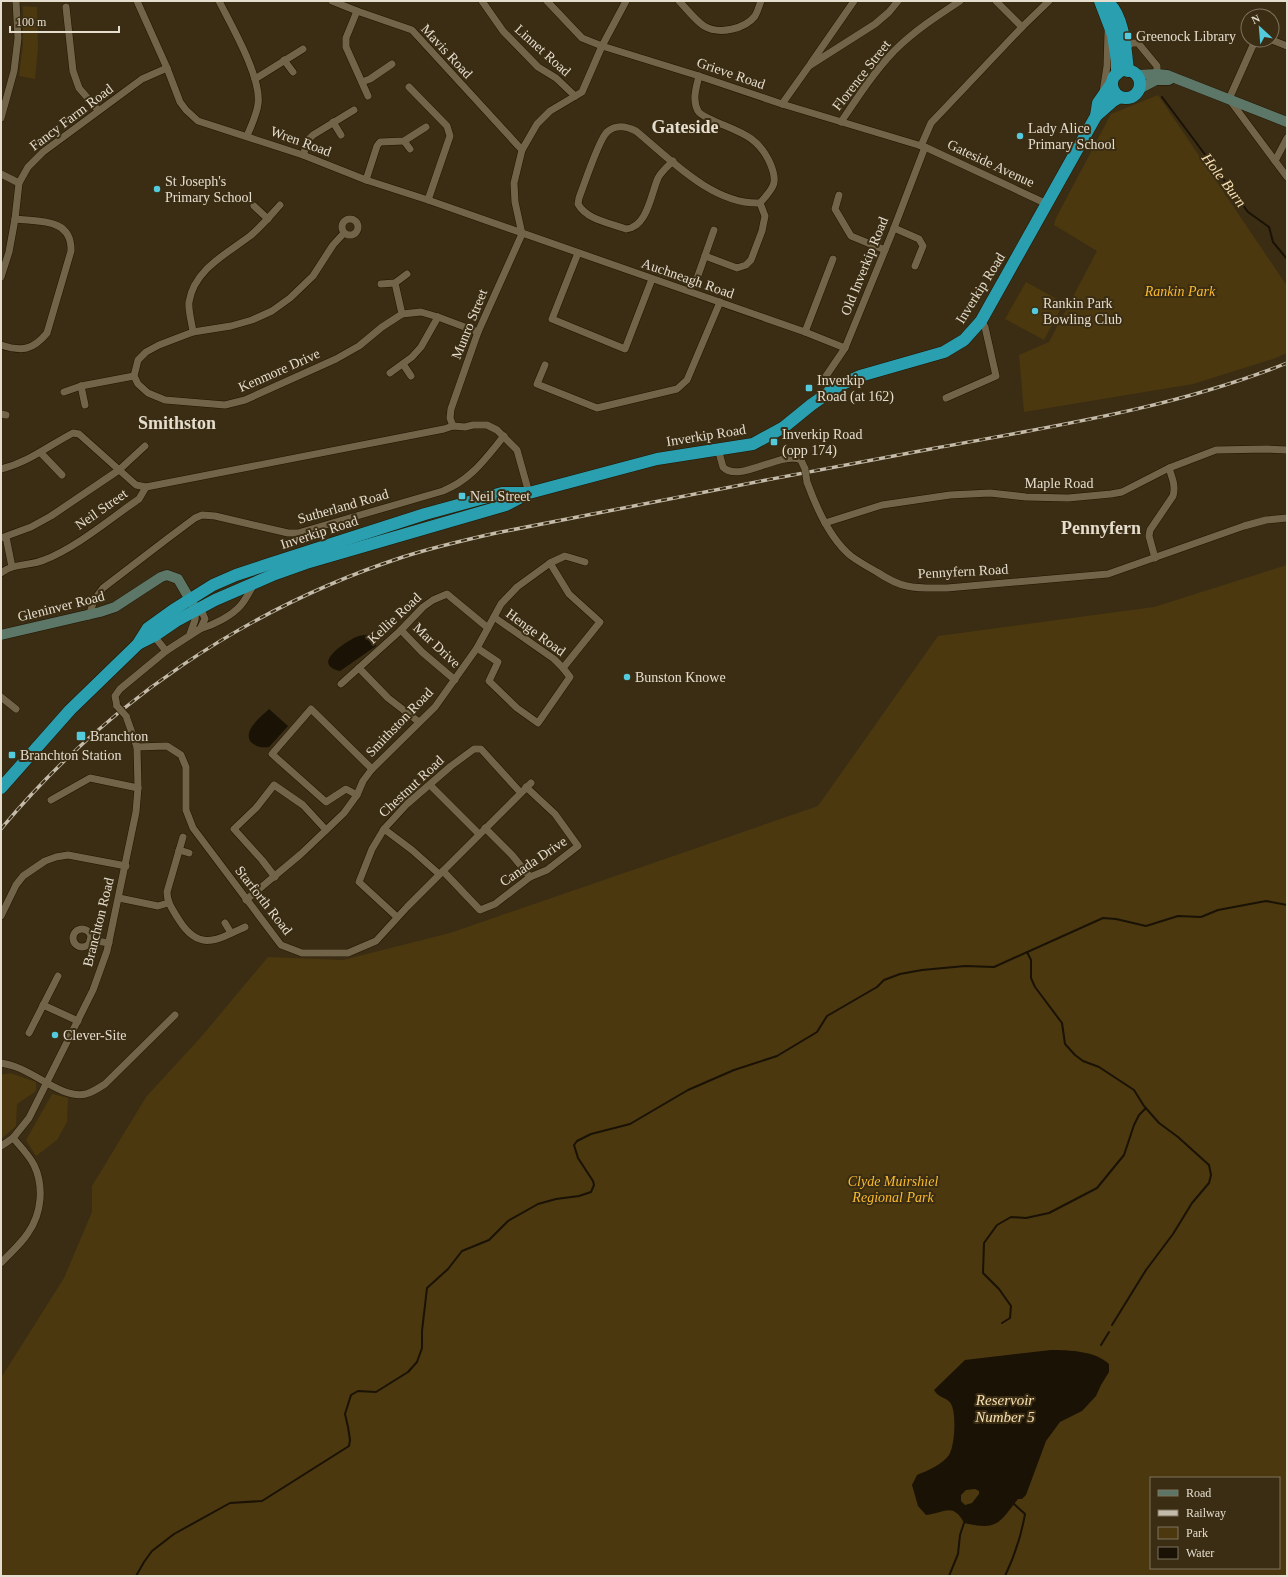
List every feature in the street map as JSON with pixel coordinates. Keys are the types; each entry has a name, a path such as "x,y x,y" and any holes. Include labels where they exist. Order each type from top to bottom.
{"highway":[{"path":"1100,1 1113,35 1123,76"},
{"path":"1106,1 1109,3 1118,19 1126,47 1123,76 1115,92 1120,97"},
{"path":"1123,76 1140,84 1139,89"},
{"name":"Inverkip Road","path":"138,644 196,610 255,582 306,564 506,505 529,493 657,458 753,444 784,427 830,390 860,376 944,352 964,340 981,321 1096,116 1098,103 1103,94 1123,76"},
{"name":"Inverkip Road","path":"1096,116 1120,97 1132,97 1139,89"},
{"name":"Inverkip Road","path":"1,788 70,710 138,644 148,628 190,599 213,586 236,575 418,517 502,493 529,493"}],"street":[{"path":"1,118 14,71 18,38 16,1"},
{"name":"Wren Road","path":"137,1 167,68 180,102 198,121 302,155 366,180 428,200 522,234"},
{"path":"219,1 243,51 258,90 258,104 247,136"},
{"name":"Mavis Road","path":"332,1 412,30 522,150"},
{"name":"Linnet Road","path":"482,1 503,31 538,66 556,78 575,96"},
{"name":"Grieve Road","path":"547,1 582,38 602,46 782,104 923,146"},
{"path":"522,234 515,202 514,183 522,150 537,124 550,111 582,92 602,46 626,1"},
{"path":"679,1 704,26 714,30 726,30 738,28 752,19 758,10 761,1"},
{"path":"782,104 854,1"},
{"path":"809,66 875,24 889,12 898,1"},
{"name":"Florence Street","path":"841,122 864,88 894,52 934,18 960,1"},
{"path":"996,1 1022,27"},
{"name":"Old Inverkip Road","path":"830,390 824,379 845,348 894,228 931,123 1022,27 1049,1"},
{"path":"66,7 73,71 79,88 98,110"},
{"path":"357,11 346,38 346,47 368,96"},
{"path":"1103,94 1107,66 1108,22"},
{"path":"1126,47 1132,43 1138,43 1157,66 1157,74"},
{"path":"1229,100 1252,48"},
{"path":"254,79 303,49"},
{"path":"284,60 293,72"},
{"path":"362,82 370,79 392,64"},
{"name":"Fancy Farm Road","path":"1,277 15,219 19,183 28,167 43,152 98,110 142,79 167,68"},
{"path":"1123,76 1157,74 1167,75 1287,122"},
{"path":"673,161 659,176 643,219 632,229 626,229 591,217 583,211 578,204 603,137 611,129 619,126 628,127 636,131 673,161 706,188 748,204 760,203 773,189 775,174 768,159 760,145 748,136 699,113 695,104 695,94 699,76"},
{"path":"1139,89 1156,80 1179,80"},
{"path":"409,87 447,126 450,136 428,200"},
{"path":"1229,100 1287,177"},
{"path":"302,155 309,139 313,135 354,110"},
{"path":"334,122 341,135"},
{"path":"366,180 377,146 380,142 404,141 426,127"},
{"path":"1275,161 1287,138"},
{"path":"404,141 410,149"},
{"name":"Gateside Avenue","path":"923,146 1047,204"},
{"path":"1,174 19,183"},
{"path":"839,195 835,208 851,236 885,250"},
{"path":"705,256 737,268 746,265 751,260 762,231 765,216 760,203"},
{"path":"193,332 189,303 193,288 202,274 213,262 251,235 280,205"},
{"path":"254,206 268,219"},
{"path":"1,345 22,349 31,347 40,342 47,333 71,251 71,241 68,232 62,228 53,224 15,219"},
{"path":"894,228 919,239 922,242 924,246 915,266"},
{"path":"695,284 714,230"},
{"path":"64,392 81,386 134,376 138,360 146,352 159,345 193,332 231,326 252,320 272,311 290,298 312,276 332,245 344,233"},
{"name":"Auchneagh Road","path":"522,234 806,332 845,348"},
{"name":"Munro Street","path":"453,426 450,418 451,409 478,332 522,234"},
{"path":"578,253 552,319 625,349 652,279"},
{"path":"806,332 833,258"},
{"path":"380,284 395,283 407,274"},
{"path":"395,283 402,314"},
{"path":"545,365 537,384 597,408 677,389 687,380 720,302"},
{"name":"Kenmore Drive","path":"134,376 138,384 148,393 165,400 225,404 245,400 336,359 359,346 382,327 402,314 421,312 478,332"},
{"path":"390,373 412,357 421,347 438,317"},
{"path":"946,398 996,376 985,327 981,321"},
{"path":"403,364 411,376"},
{"path":"81,386 85,405"},
{"name":"Neil Street","path":"1,573 12,567 44,560 66,550 139,499 146,487 360,446 453,426 465,427 473,425 487,425 504,436 517,450 529,493"},
{"path":"1,469 16,466 41,453 73,433 79,434 136,485 146,487"},
{"name":"Sutherland Road","path":"88,616 94,600 103,588 166,538 195,518 202,515 215,516 288,533 298,533 443,491 455,486 465,480 476,469 504,436"},
{"path":"12,567 4,538 51,516 118,470 145,446"},
{"name":"Pennyfern Road","path":"718,449 723,467 729,471 737,472 773,463 788,457 801,460 805,468 807,482 815,503 825,524 842,548 860,563 893,581 906,586 921,588 947,588 1108,574 1244,526 1266,520 1287,518"},
{"name":"Maple Road","path":"825,524 882,505 950,495 990,493 1026,497 1068,498 1111,494 1122,492 1169,468 1216,450 1287,450"},
{"path":"41,453 62,475"},
{"path":"1155,558 1149,536 1150,530 1175,491 1169,468"},
{"name":"Smithston Road","path":"246,900 275,877 344,813 357,795 363,781 372,769 436,707 476,648 501,604 517,587 550,563 565,556 585,562"},
{"path":"476,648 498,662 489,681 517,708 538,723 570,677 563,668 600,622 569,594 550,563"},
{"name":"Gleninver Road","path":"1,635 88,616 115,607 161,577 167,576 178,579 196,610"},
{"path":"154,636 166,651 190,634 225,617 240,606 255,582"},
{"name":"Kellie Road","path":"341,684 401,630 428,603 447,594 488,628"},
{"path":"190,634 195,620 196,610 203,614 204,619 200,629"},
{"name":"Henge Road","path":"494,617 554,659 563,668"},
{"name":"Mar Drive","path":"401,630 422,652 455,680"},
{"name":"Branchton Road","path":"1,1146 13,1138 29,1118 48,1083 93,990 109,943 126,866 136,812 138,788 137,747 126,716 118,706 115,696 120,689 166,651"},
{"path":"359,668 388,698 419,722"},
{"path":"1,697 16,709"},
{"path":"357,795 346,789 326,802 272,754 311,709 372,769"},
{"name":"Starforth Road","path":"137,747 167,746 181,755 186,767 186,810 193,828 281,945 302,953 348,953 376,941 397,917 526,787"},
{"name":"Chestnut Road","path":"397,917 359,882 372,849 384,829 407,804 451,766 474,749 481,749 526,787"},
{"path":"51,800 90,778 138,788"},
{"path":"430,785 479,834"},
{"path":"275,877 234,829 256,808 274,786 303,805 326,830"},
{"name":"Canada Drive","path":"441,873 480,910 495,904 530,877 547,870 578,846 555,814 526,787"},
{"path":"485,828 512,855 530,877"},
{"path":"384,829 441,873"},
{"path":"183,837 167,892 168,903 186,931 199,939 218,939 245,927"},
{"path":"179,850 189,853"},
{"path":"1,916 20,881 44,861 68,855 126,866"},
{"path":"119,898 158,906 168,903"},
{"path":"225,923 231,933"},
{"path":"90,940 109,943"},
{"path":"29,1032 58,976"},
{"path":"43,1005 78,1022"},
{"path":"1,1063 17,1067 48,1083 75,1094 85,1094 94,1091 105,1084 175,1015"},
{"path":"1,1263 28,1234 36,1216 40,1200 40,1184 34,1165 28,1155 13,1138"}],"green space":[{"path":"23,6 37,7 38,47 35,79 19,76 23,45"},
{"name":"Rankin Park","path":"1158,95 1287,286 1287,353 1273,359 1193,384 1024,412 1019,355 1049,342 1097,251 1054,225 1056,218 1111,114"},
{"name":"Rankin Park Bowling Club","path":"1026,282 1064,303 1044,340 1005,319"},
{"name":"Clyde Muirshiel Regional Park","path":"1287,565 1287,1576 1,1576 1,1378 64,1278 92,1212 92,1186 146,1097 201,1037 268,957 343,960 450,933 818,806 938,636 1154,607"},
{"path":"10,1073 36,1082 36,1091 17,1104 16,1126 1,1139 1,1075"},
{"path":"52,1094 68,1098 67,1122 57,1140 36,1156 26,1140"}],"water":[{"path":"371,634 376,640 376,646 340,671 332,668 329,664 329,659 338,649 356,637"},
{"path":"269,709 288,726 269,747 259,747 251,742 249,733 254,724"},
{"name":"Reservoir Number 5","path":"1058,1350 1090,1354 1097,1356 1109,1364 1109,1372 1096,1396 1082,1411 1060,1422 1046,1441 1026,1495 1022,1499 1018,1499 997,1523 984,1526 964,1523 956,1513 948,1510 926,1515 918,1506 912,1485 917,1475 939,1464 949,1455 953,1445 954,1430 952,1406 949,1401 938,1395 934,1390 965,1360","holes":["975,1489 979,1491 979,1494 972,1503 965,1505 961,1501 961,1495 966,1490"]}],"waterway":[{"name":"Hole Burn","path":"1162,97 1248,212 1269,227 1273,242 1287,259"},
{"path":"136,1576 152,1551 174,1534 230,1503 262,1501 349,1446 350,1440 345,1414 351,1395 358,1391 376,1392 408,1372 417,1362 422,1348 422,1331 427,1288 448,1269 462,1251 489,1240 508,1221 538,1204 556,1199 579,1196 591,1192 594,1185 593,1181 578,1158 574,1145 577,1141 591,1134 630,1124 688,1090 734,1070 777,1056 817,1032 827,1016 877,987 884,980 900,974 922,970 965,966 994,967 1103,918 1116,919 1146,926 1178,916 1201,917 1218,910 1266,901 1287,905"},
{"path":"1027,952 1031,960 1031,978 1035,987 1062,1023 1065,1044 1083,1061 1099,1067 1134,1090 1144,1106 1159,1123 1178,1137 1209,1165 1211,1175 1209,1183 1192,1203 1173,1234 1146,1270 1112,1325"},
{"path":"1002,1323 1010,1318 1011,1306 999,1289 983,1273 984,1243 997,1225 1011,1217 1026,1218 1049,1213 1097,1188 1124,1155 1134,1125 1139,1115 1146,1108"},
{"path":"1101,1345 1109,1332"},
{"path":"1005,1576 1017,1546 1025,1514 1014,1504"},
{"path":"949,1576 958,1554 960,1535 964,1523"}],"railway":[{"path":"1,829 42,783 86,741 133,701 183,665 235,632 289,603 345,578 403,557 496,533 771,479 1025,432 1158,404 1245,379 1287,363"}],"place":[{"name":"Greenock Library","path":"1128,36"},
{"name":"Lady Alice Primary School","path":"1020,136"},
{"name":"St Joseph's Primary School","path":"157,189"},
{"name":"Rankin Park Bowling Club","path":"1035,311"},
{"name":"Inverkip Road (at 162)","path":"809,388"},
{"name":"Inverkip Road (opp 174)","path":"774,442"},
{"name":"Neil Street","path":"462,496"},
{"name":"Bunston Knowe","path":"627,677"},
{"name":"Branchton","path":"81,736"},
{"name":"Branchton Station","path":"12,755"},
{"name":"Clever-Site","path":"55,1035"}],"district":[{"name":"Gateside","path":"685,127"},
{"name":"Smithston","path":"177,423"},
{"name":"Pennyfern","path":"1101,528"}]}
